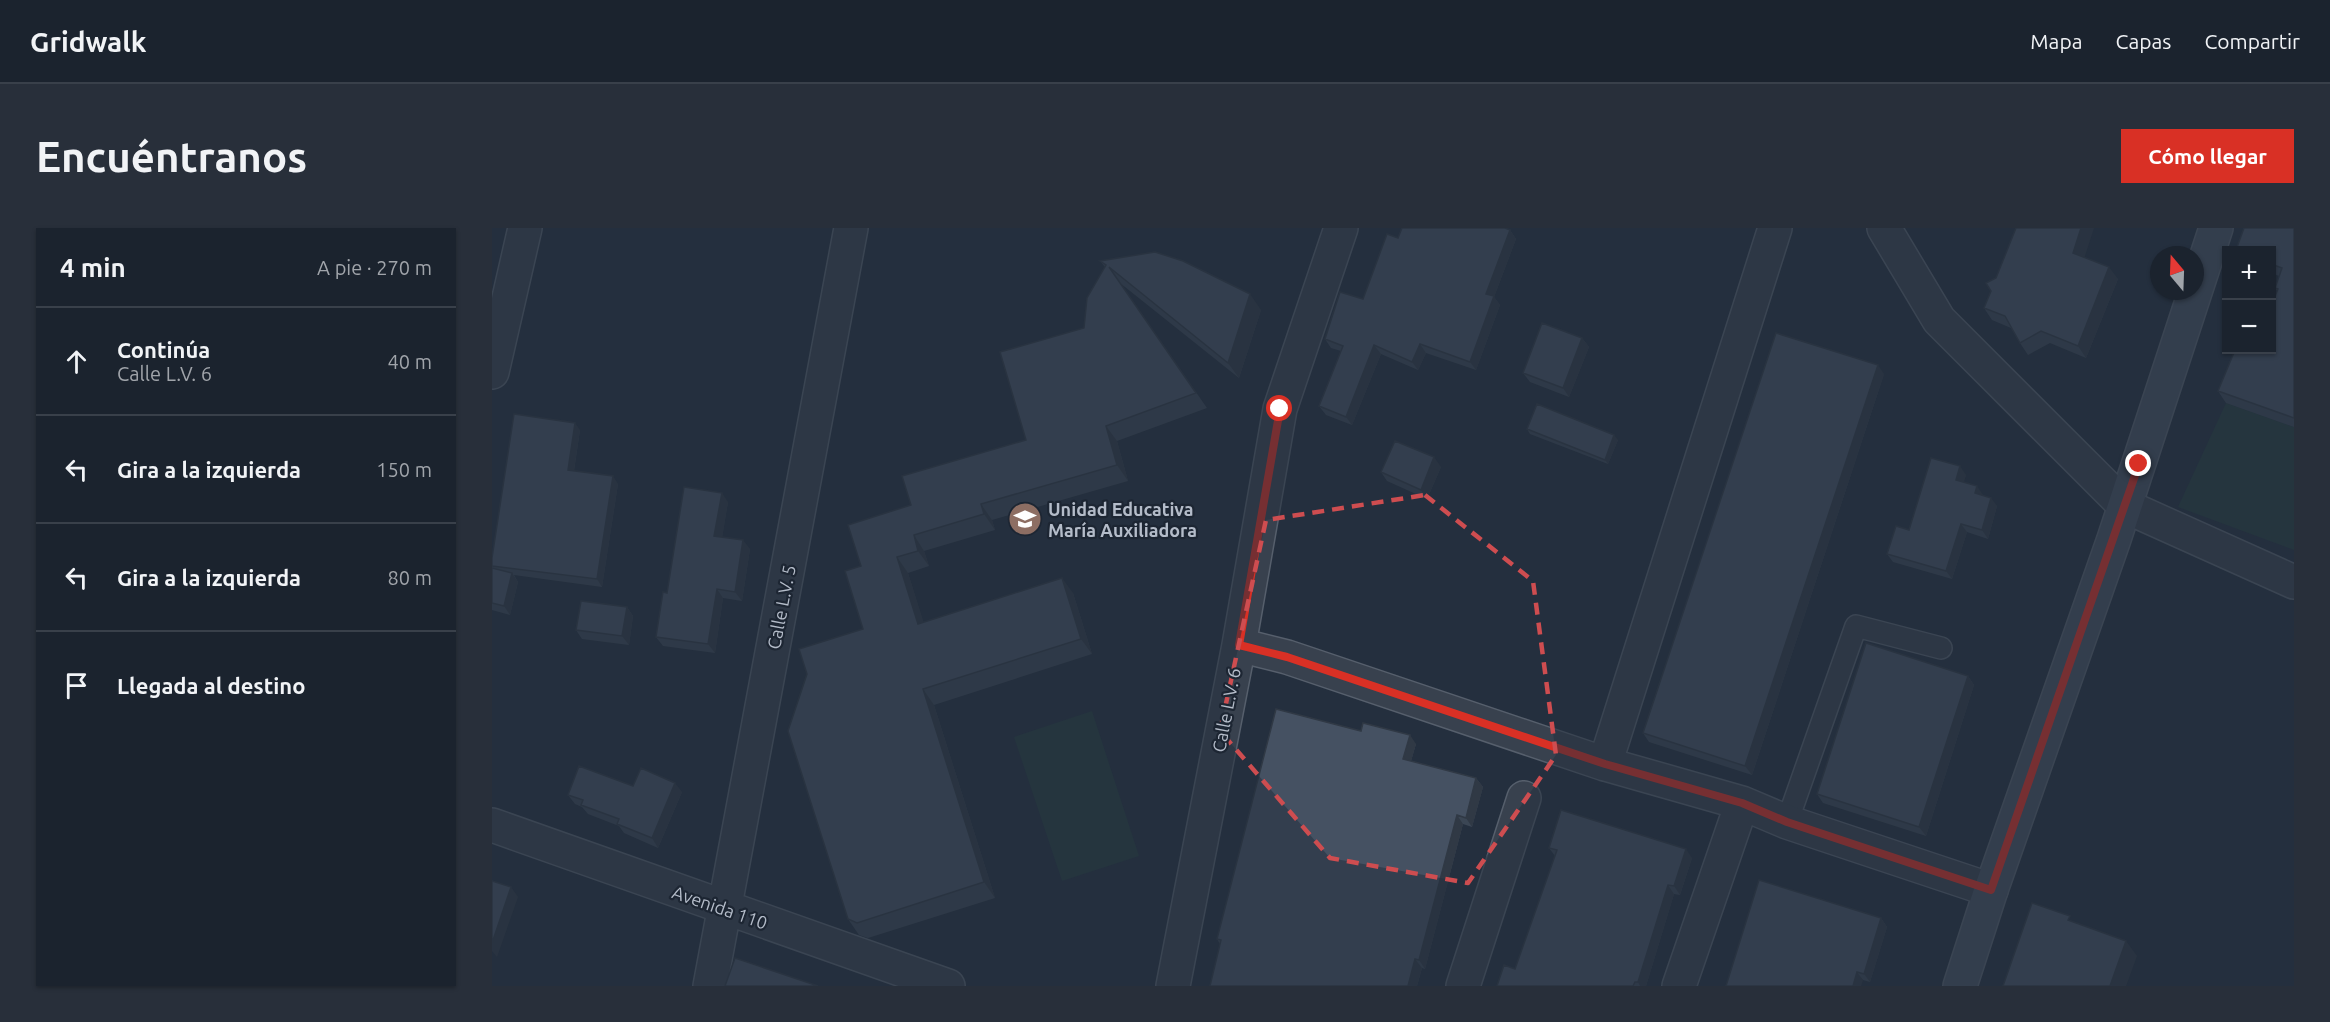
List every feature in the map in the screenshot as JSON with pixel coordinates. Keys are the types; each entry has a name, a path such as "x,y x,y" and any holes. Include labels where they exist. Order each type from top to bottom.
{"main road":[{"path":"1960,986 1991,890 2125,506 2216,228"}],"street":[{"path":"492,372 525,228"},
{"name":"Calle L.V. 5","path":"710,986 851,228"},
{"name":"Calle L.V. 6","path":"1173,986 1239,645 1280,409 1341,228"},
{"path":"1605,764 1775,228"},
{"path":"1884,228 1939,321 2125,506 2294,582"},
{"path":"1239,645 1287,657 1605,764 1742,803 1787,822 1991,890"},
{"path":"1463,986 1524,798"},
{"path":"1679,986 1742,803"},
{"name":"Avenida 110","path":"492,825 724,909 948,986"}],"lane":[{"path":"1787,822 1856,626 1941,648"}],"highlighted area":[{"path":"1425,495 1533,581 1556,755 1468,883 1330,858 1220,731 1266,520"}],"green space":[{"path":"2226,403 2294,427 2294,550 2178,507"},
{"path":"1092,711 1139,856 1062,881 1014,737"}],"building":[{"path":"1402,228 1505,228 1510,230 1486,294 1494,296 1470,362 1420,344 1412,362 1374,345 1346,417 1319,406 1343,346 1325,339 1340,292 1363,299 1387,234 1398,238"},
{"path":"2016,228 2081,228 2073,253 2109,267 2078,346 2041,331 2020,343 2005,316 1984,308 1991,291 1986,283 1996,278"},
{"path":"2244,228 2294,228 2294,418 2218,391 2233,354 2276,354 2276,294 2278,289 2276,285 2282,268 2276,266 2276,246 2237,246"},
{"path":"1155,252 1183,261 1250,294 1228,363 1109,267 1196,393 1106,426 1117,465 981,504 984,514 914,535 918,551 897,557 918,624 1062,578 1081,639 923,689 984,882 857,923 848,919 788,731 807,674 799,649 863,629 845,571 861,566 848,525 911,505 902,476 1026,440 1000,352 1084,328 1087,298 1106,265 1100,261"},
{"path":"1542,323 1582,338 1563,388 1523,373"},
{"path":"1776,333 1878,365 1745,766 1643,733"},
{"path":"1537,404 1614,435 1605,460 1527,429"},
{"path":"514,414 575,423 568,470 613,476 597,579 492,566"},
{"path":"1395,441 1434,457 1421,490 1381,472"},
{"path":"1931,458 1960,466 1956,480 1977,486 1975,493 1991,498 1982,530 1961,524 1946,571 1887,554 1896,526 1909,530"},
{"path":"684,487 722,493 714,536 743,540 735,592 717,589 708,644 656,637 663,592 667,593"},
{"path":"492,568 512,573 504,606 492,603"},
{"path":"581,601 627,607 622,636 576,630"},
{"path":"1866,643 1968,676 1919,827 1817,794"},
{"path":"1276,709 1361,731 1363,723 1410,735 1403,759 1476,778 1466,818 1457,815 1419,960 1415,959 1408,986 1210,986 1221,940 1217,939"},
{"path":"579,766 633,786 641,768 675,783 652,838 617,824 619,819 581,805 583,800 568,795"},
{"path":"1561,810 1686,849 1674,886 1668,885 1638,982 1635,982 1633,986 1497,986 1504,965 1515,969 1557,850 1549,848"},
{"path":"1759,880 1881,918 1864,974 1857,972 1853,986 1726,986"},
{"path":"492,881 511,887 492,943"},
{"path":"2032,903 2070,916 2068,920 2126,941 2110,986 2003,986"},
{"path":"735,958 818,986 725,986"}],"place":[{"name":"Unidad Educativa María Auxiliadora","path":"1025,519"}],"route":[{"path":"1280,409 1239,645 1287,657 1605,764 1742,803 1787,822 1991,890 2139,464"}]}
